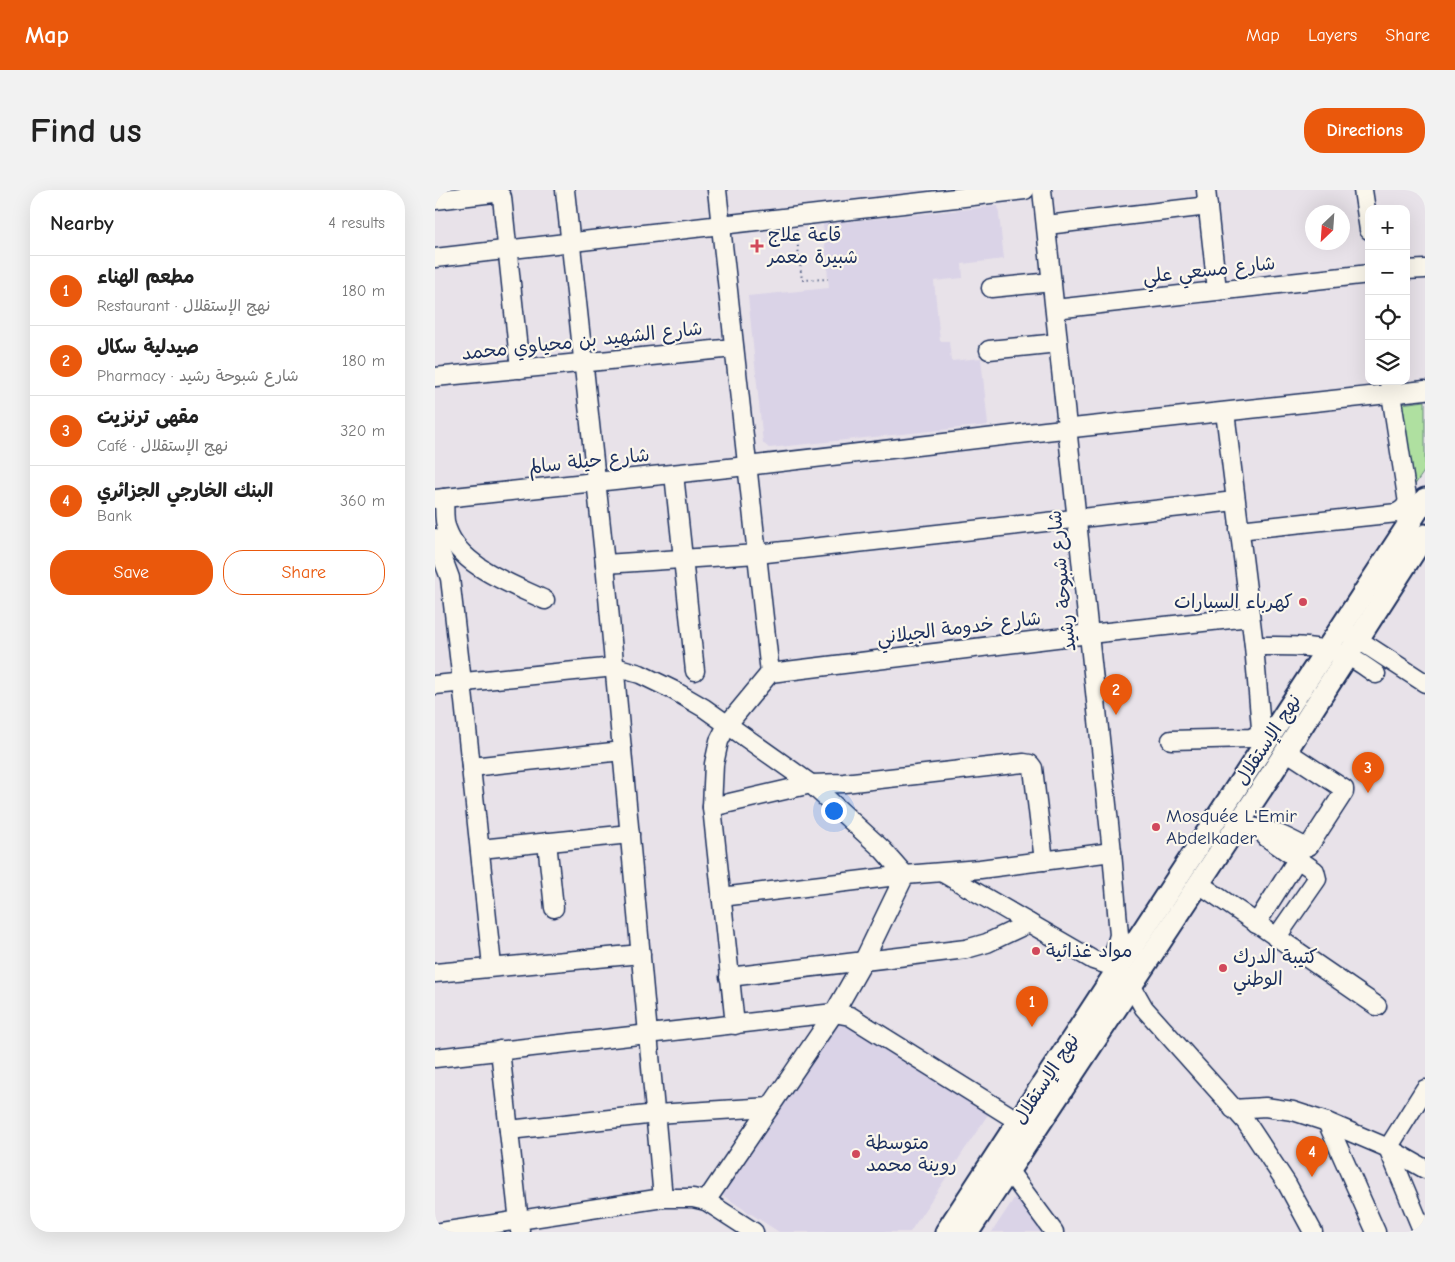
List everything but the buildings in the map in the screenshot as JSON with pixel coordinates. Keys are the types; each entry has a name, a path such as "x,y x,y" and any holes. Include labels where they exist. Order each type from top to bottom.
{"main road":[{"name":"نهج الإستقلال","path":"968,1232 1003,1161 1018,1122 1118,974 1199,883 1245,824 1349,641 1419,504"},
{"name":"نهج الإستقلال","path":"946,1232 1003,1161 1118,974 1326,650 1349,641 1425,535"}],"street":[{"path":"565,190 605,564 663,1198"},
{"path":"717,190 770,673 727,725 719,741 714,764 712,807 735,1025"},
{"path":"435,258 794,216 880,198 1025,190"},
{"name":"شارع شبوحة رشيد","path":"1043,190 1112,852 1119,934 1115,950 1118,974"},
{"path":"1363,190 1365,205"},
{"path":"435,200 494,193 502,197 519,369"},
{"path":"1047,225 1207,198 1217,290"},
{"path":"1410,270 1425,268"},
{"name":"شارع مسعي علي","path":"1055,309 1365,274"},
{"path":"991,288 1052,282"},
{"path":"989,350 1058,343"},
{"name":"شارع الشهيد بن محياوي محمد","path":"435,377 734,348"},
{"path":"1239,530 1397,513 1419,504 1390,388"},
{"name":"شارع حيلة سالم","path":"439,498 674,474 1225,412 1390,388 1425,390"},
{"path":"1171,740 1251,738 1257,735 1261,728 1251,617 1225,412"},
{"path":"674,474 695,671"},
{"path":"439,498 446,528 463,555 499,578 545,600"},
{"path":"605,564 757,554 1235,501"},
{"path":"435,538 450,578 492,966"},
{"name":"شارع خدومة الجيلاني","path":"770,673 1089,634 1251,617"},
{"path":"1349,641 1377,674"},
{"path":"1349,641 1425,683"},
{"path":"1254,646 1298,646 1326,650"},
{"path":"435,685 615,667 640,674 704,708 811,784 883,850 905,875"},
{"path":"471,767 623,751"},
{"path":"1245,824 1279,833 1305,847 1309,846 1343,792 1344,788 1286,751"},
{"path":"712,807 811,784 844,783 1024,763 1030,764 1033,768 1044,861"},
{"path":"1223,809 1315,871 1317,879 1276,938"},
{"path":"479,849 630,834"},
{"path":"547,842 554,908"},
{"path":"721,898 1112,852"},
{"path":"1256,924 1298,858"},
{"path":"943,873 1118,974 1144,1008 1246,1122 1287,1184 1313,1232"},
{"path":"706,1201 834,1013 863,962 905,875"},
{"path":"1199,883 1377,1006"},
{"path":"729,977 966,949 987,943 1029,923"},
{"path":"435,973 492,966 641,954"},
{"path":"435,1058 834,1013 850,1016 1018,1122"},
{"path":"500,1050 520,1226"},
{"path":"1389,1148 1425,1089"},
{"path":"509,1130 656,1114 770,1108"},
{"path":"1233,1108 1265,1108 1293,1111 1327,1122 1389,1148 1425,1169"},
{"path":"1327,1122 1376,1232"},
{"path":"1389,1148 1423,1232"},
{"path":"1003,1161 1054,1232"},
{"path":"441,1232 520,1226 663,1198 693,1198 706,1201 754,1232"}],"path":[{"path":"794,216 802,280 829,279"}],"shaded area":[{"path":"998,206 1004,259 962,264 963,278 934,281 940,341 949,341 951,361 981,358 988,425 769,448 763,443 748,296 829,288 823,224"},
{"name":"متوسطة روينة محمد","path":"842,1019 989,1113 910,1232 779,1232 722,1195"},
{"path":"1017,1194 1042,1232 992,1232"}],"green space":[{"path":"1425,401 1425,470 1412,489 1401,404"}],"place":[{"name":"قاعة علاج شبيرة معمر","path":"757,246"},
{"name":"كهرباء السيارات","path":"1303,602"},
{"name":"صيدلية سكال","path":"1116,715"},
{"name":"مقهى ترنزيت","path":"1368,793"},
{"name":"Mosquée L'Emir Abdelkader","path":"1156,827"},
{"name":"مواد غذائية","path":"1036,951"},
{"name":"كتيبة الدرك الوطني","path":"1223,968"},
{"name":"مطعم الهناء","path":"1032,1027"},
{"name":"متوسطة روينة محمد","path":"856,1154"},
{"name":"البنك الخارجي الجزائري","path":"1312,1177"}]}
